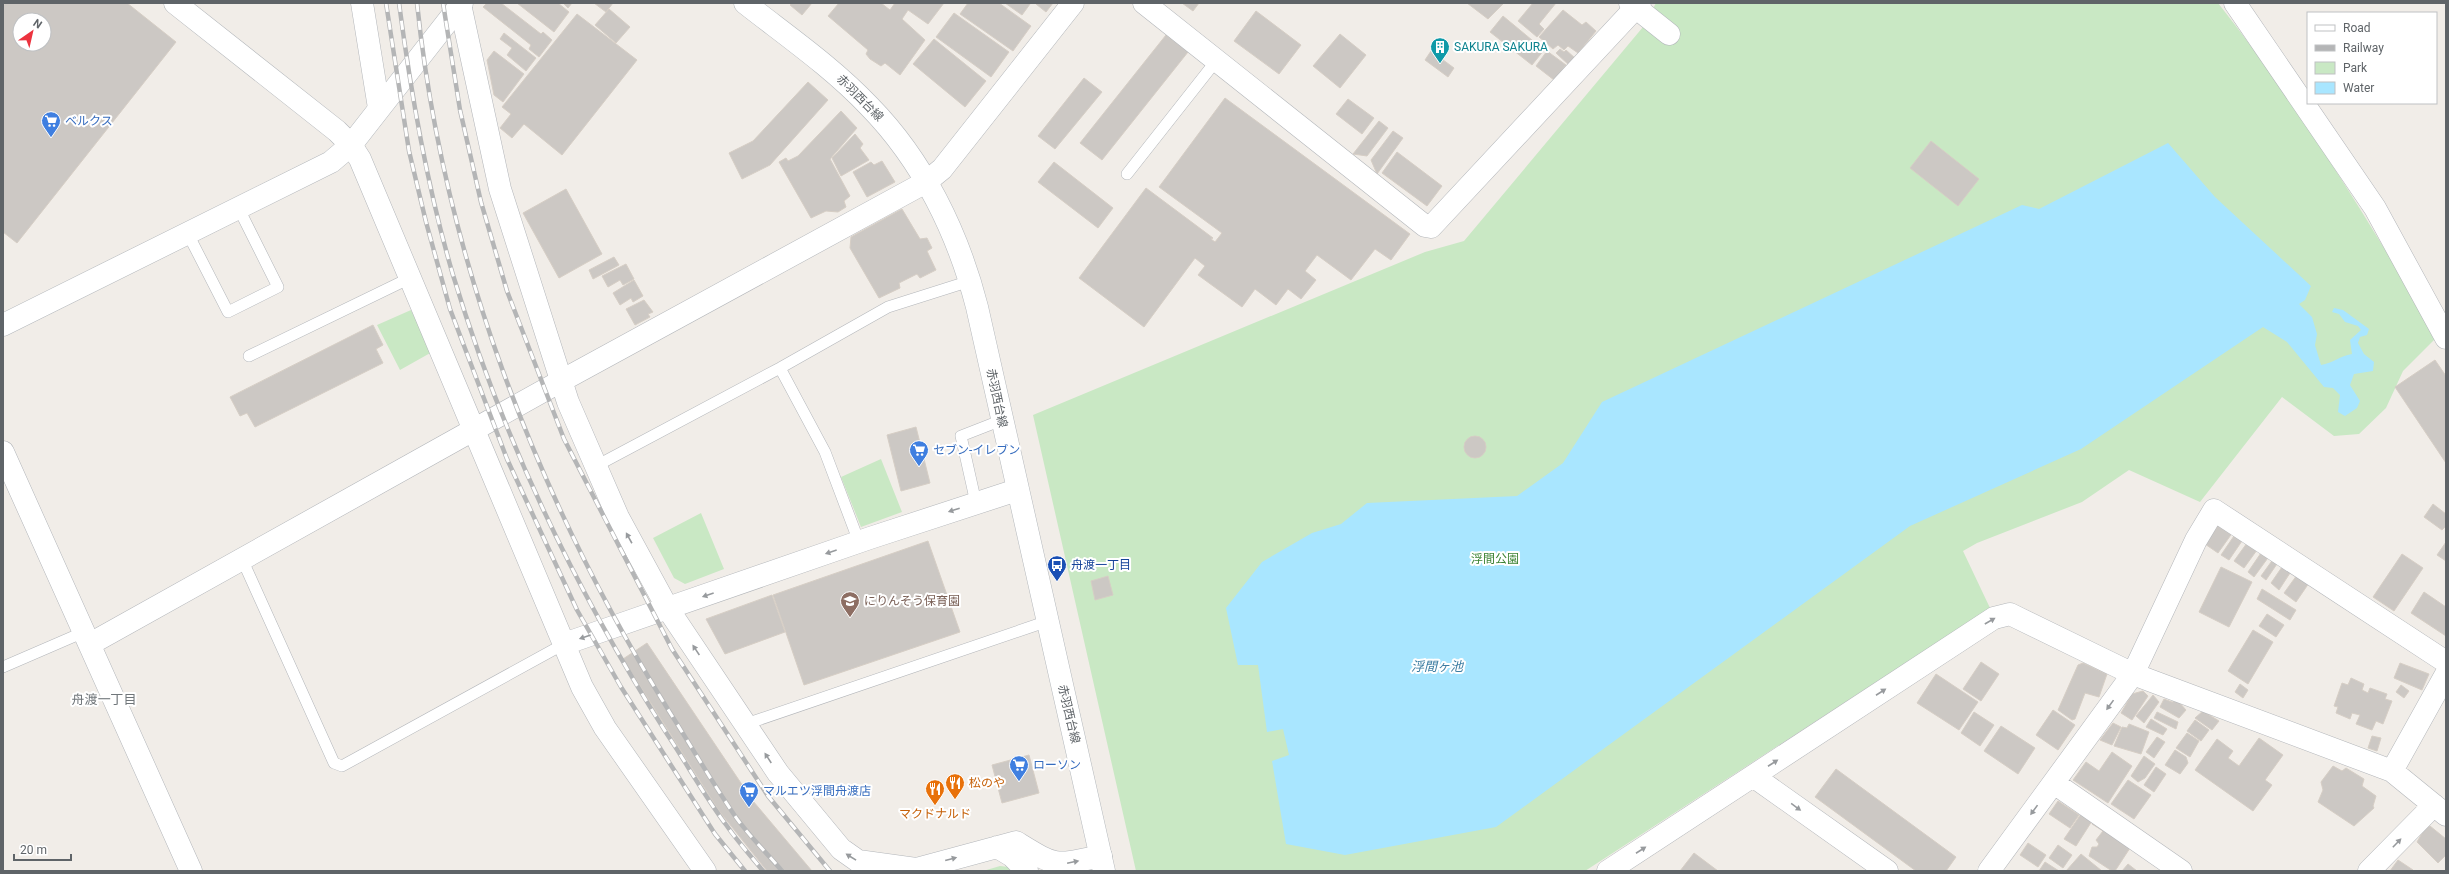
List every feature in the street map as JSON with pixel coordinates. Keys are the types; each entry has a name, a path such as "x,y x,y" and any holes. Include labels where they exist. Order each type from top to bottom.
{"street":[{"path":"175,3 337,131 351,145 360,159 582,687 605,728 705,871"},
{"path":"362,3 379,108"},
{"name":"赤羽西台線","path":"746,3 825,65 870,106 892,132 926,182 952,230 970,281 1102,864"},
{"path":"87,638 242,559 561,381 926,182 942,170 1073,3"},
{"path":"1144,3 1425,226 1431,227 1635,5 1669,34"},
{"path":"2235,3 2375,208 2446,338"},
{"path":"3,325 331,162 351,145 461,4"},
{"path":"461,4 500,189 561,381 596,466 618,517 668,609 778,773 849,856 870,864 884,864 917,870 1016,842 1041,858 1062,864 1102,864"},
{"path":"3,452 191,871"},
{"path":"564,644 859,542 1017,490"},
{"path":"1990,871 2133,674 2196,540 2214,510 2446,662"},
{"path":"1618,869 1753,776 1994,618 2010,614 2133,674 2392,771 2440,810 2369,871"},
{"path":"2392,771 2446,674"},
{"path":"1753,776 1887,871"},
{"path":"2054,783 2181,871"},
{"path":"997,847 1012,856 1027,871"}],"lane":[{"path":"1127,174 1216,61"},
{"path":"188,234 228,312 278,287 239,209"},
{"path":"249,356 410,278"},
{"path":"596,466 780,368 888,307 970,281"},
{"path":"780,368 825,452 859,542"},
{"path":"976,503 961,436 1002,420"},
{"path":"242,559 334,763 342,766 564,644"},
{"path":"746,724 1048,621"},
{"path":"3,667 87,638"}],"green space":[{"name":"浮間公園","path":"1656,3 2218,3 2277,83 2333,166 2438,336 2403,371 2386,408 2359,434 2334,436 2282,397 2200,502 2129,470 2082,502 1977,543 1963,551 1990,608 1585,871 1136,871 1033,415 1425,252 1464,241 1643,27"},
{"path":"411,310 432,352 400,370 377,325"},
{"path":"881,459 902,512 861,527 841,477"},
{"path":"701,513 724,569 685,584 674,578 653,538"},
{"path":"1000,866 1009,867 1015,871 983,871"}],"water":[{"name":"浮間ヶ池","path":"2168,143 2215,197 2311,286 2305,300 2299,304 2312,317 2317,334 2315,345 2321,365 2352,354 2350,340 2361,330 2358,326 2345,322 2339,314 2332,312 2334,308 2343,310 2369,329 2367,335 2360,337 2358,343 2364,354 2374,362 2373,371 2354,374 2350,385 2360,401 2357,408 2345,416 2338,412 2340,395 2333,388 2324,387 2287,342 2263,327 2081,449 1910,526 1496,827 1345,855 1286,844 1272,761 1289,755 1283,729 1267,732 1258,665 1238,665 1226,608 1262,562 1312,533 1341,524 1367,503 1517,496 1563,463 1602,402 2022,205 2039,209"}],"building":[{"name":"ベルクス","path":"5,3 127,3 176,42 17,243 3,232 3,6"},
{"path":"487,3 501,3 541,34 543,32 552,40 539,57 529,49 531,45 483,7"},
{"path":"517,3 558,3 569,12 554,32"},
{"path":"563,3 572,3 568,8"},
{"path":"594,3 613,3 606,12"},
{"path":"792,3 812,3 802,15 790,5"},
{"path":"839,3 881,3 890,10 895,3 944,3 928,24 908,10 902,19 925,40 900,75 885,63 881,66 870,59 866,54 868,50 828,16"},
{"path":"968,3 999,3 1031,26 1013,51 960,14"},
{"path":"1005,3 1028,3 1030,4 1022,15"},
{"path":"1053,3 1046,12 1036,4"},
{"path":"1182,3 1199,3 1193,11"},
{"path":"1467,3 1504,3 1488,19"},
{"path":"1533,3 1556,3 1539,24 1544,29 1537,37 1518,21"},
{"path":"609,9 630,27 616,43 595,25"},
{"path":"1563,10 1582,25 1586,22 1596,31 1578,53 1568,46 1564,50 1558,45 1553,49 1539,37"},
{"path":"1256,11 1301,45 1279,74 1234,41"},
{"path":"954,13 1009,52 991,77 936,37"},
{"path":"577,14 637,60 562,155 524,124 512,138 500,128 511,114 502,107"},
{"path":"1503,16 1544,50 1532,65 1490,32"},
{"path":"504,33 536,58 526,71 507,55 512,48 500,39"},
{"path":"1340,34 1366,55 1340,88 1313,66"},
{"path":"1166,35 1188,52 1102,160 1080,143"},
{"path":"934,39 986,81 965,107 913,64"},
{"path":"1560,49 1564,52 1566,50 1576,59 1570,66 1556,53"},
{"path":"494,51 524,74 503,102 494,95 487,60"},
{"name":"SAKURA SAKURA","path":"1431,51 1454,68 1448,77 1425,60"},
{"path":"1547,51 1566,65 1554,80 1536,66"},
{"path":"1084,78 1102,92 1055,149 1038,136"},
{"path":"808,82 828,100 770,165 742,179 729,153 753,141"},
{"path":"1225,98 1410,234 1391,260 1375,249 1351,280 1317,255 1305,271 1316,280 1301,299 1288,289 1276,305 1255,289 1242,307 1198,275 1205,266 1195,258 1144,327 1079,278 1146,188 1213,238 1211,239 1215,242 1222,233 1159,187"},
{"path":"1348,99 1374,118 1362,134 1336,114"},
{"path":"841,111 857,128 830,159 850,196 844,201 846,207 838,212 826,211 811,218 779,162 786,158 788,161 798,156"},
{"path":"1379,121 1388,128 1367,156 1353,154"},
{"path":"1393,131 1403,138 1377,174 1371,160"},
{"path":"855,134 863,144 860,148 869,160 841,176 832,158"},
{"path":"1931,141 1979,179 1958,206 1910,168"},
{"path":"1397,152 1442,186 1427,206 1382,173"},
{"path":"882,161 895,182 867,197 853,172 871,162 874,165"},
{"path":"1054,162 1113,208 1098,228 1038,182"},
{"path":"566,189 602,254 559,278 523,213"},
{"path":"902,209 920,239 927,238 932,248 927,251 936,270 920,278 917,274 899,283 900,288 879,298 850,248 851,237"},
{"path":"614,257 619,265 593,279 589,270"},
{"path":"626,264 634,279 623,285 620,280 608,287 602,276"},
{"path":"634,280 643,296 633,302 631,298 620,305 613,293"},
{"path":"644,300 653,312 648,314 650,317 635,325 626,309"},
{"path":"373,325 383,345 376,349 383,363 255,427 247,413 240,416 230,397"},
{"path":"2435,360 2446,376 2446,463 2395,387"},
{"path":"916,427 930,483 901,491 887,435"},
{"path":"1475,436 1483,439 1486,447 1483,455 1475,458 1467,455 1464,447 1467,439"},
{"path":"2433,504 2446,514 2446,526 2442,530 2424,517"},
{"path":"2220,523 2233,532 2218,553 2205,544"},
{"path":"2236,533 2244,538 2229,560 2221,555"},
{"path":"928,541 960,632 804,685 773,595"},
{"path":"2446,542 2446,561 2437,555"},
{"path":"2247,543 2257,550 2244,568 2234,561"},
{"path":"2263,550 2270,555 2254,577 2248,572"},
{"path":"2402,554 2423,568 2394,611 2373,597"},
{"path":"2274,558 2279,561 2266,580 2261,576"},
{"path":"2221,567 2252,582 2229,627 2199,612"},
{"path":"2282,567 2290,573 2279,590 2271,583"},
{"path":"2297,575 2309,583 2296,602 2284,593"},
{"path":"1108,576 1113,595 1095,600 1091,581"},
{"path":"2262,589 2296,610 2290,620 2257,599"},
{"path":"2424,592 2446,607 2446,636 2411,613"},
{"path":"772,595 785,632 725,654 706,619"},
{"path":"2267,614 2284,625 2276,637 2259,626"},
{"path":"2253,630 2273,642 2248,684 2228,671"},
{"path":"647,643 753,801 812,871 767,871 719,811 623,659"},
{"path":"1981,662 1999,674 1981,701 1963,689"},
{"path":"2083,663 2107,674 2099,697 2085,693 2075,719 2072,720 2058,710 2078,665"},
{"path":"2400,663 2429,674 2422,690 2394,678"},
{"path":"1936,674 1978,702 1959,730 1917,703"},
{"path":"2351,678 2364,684 2362,690 2368,693 2370,688 2387,694 2385,699 2392,701 2383,724 2376,721 2372,730 2356,724 2360,715 2352,713 2350,719 2336,713 2338,707 2334,706 2342,683 2348,685"},
{"path":"2240,684 2248,690 2243,698 2235,692"},
{"path":"2401,685 2409,691 2404,698 2396,692"},
{"path":"2143,691 2148,696 2132,720 2121,713 2132,694"},
{"path":"2153,695 2159,702 2144,723 2136,716"},
{"path":"2164,699 2172,702 2178,701 2186,710 2179,718 2160,707"},
{"path":"2053,710 2075,725 2058,750 2036,735"},
{"path":"2203,711 2219,721 2212,730 2195,718"},
{"path":"1974,712 1994,725 1980,746 1961,733"},
{"path":"2157,712 2178,722 2176,729 2154,718"},
{"path":"2151,719 2167,729 2163,735 2146,727"},
{"path":"2195,720 2209,730 2201,741 2187,731"},
{"path":"2113,723 2121,727 2112,745 2100,740"},
{"path":"2129,724 2149,732 2141,754 2114,746 2122,727 2127,728"},
{"path":"2001,726 2035,748 2018,774 1984,751"},
{"path":"2187,733 2199,741 2190,757 2176,748"},
{"path":"2372,736 2381,738 2377,751 2368,748"},
{"path":"2157,737 2165,742 2154,758 2146,752"},
{"path":"2259,738 2283,755 2265,780 2272,785 2253,811 2195,770 2217,739 2233,751 2228,758 2239,766"},
{"path":"2175,750 2186,757 2188,763 2180,774 2165,765"},
{"path":"2112,752 2132,766 2108,803 2073,780 2086,762 2099,771"},
{"path":"1029,755 1039,793 1002,803 992,765"},
{"path":"2144,756 2155,764 2145,778 2138,782 2131,776"},
{"path":"2333,766 2342,771 2346,768 2364,779 2362,786 2376,796 2373,806 2374,808 2354,826 2318,802 2323,790 2321,782"},
{"path":"2156,767 2166,774 2154,792 2144,785"},
{"path":"1836,769 1956,857 1946,871 1916,871 1815,797"},
{"path":"2128,780 2151,795 2134,819 2111,804"},
{"path":"2058,801 2079,815 2070,828 2049,814"},
{"path":"2081,814 2092,821 2076,846 2064,839"},
{"path":"2093,821 2130,848 2115,871 2112,871 2089,856 2092,847 2097,847 2099,844 2096,840 2103,831 2092,824"},
{"path":"2430,826 2446,839 2446,855 2438,863 2417,842 2425,828"},
{"path":"2028,843 2046,855 2038,867 2020,855"},
{"path":"2058,845 2072,855 2063,868 2049,858"},
{"path":"1694,853 1718,871 1680,871"},
{"path":"2081,854 2102,871 2066,871"},
{"path":"2398,860 2413,870 2413,871 2390,871"},
{"path":"2045,862 2059,871 2039,871"},
{"path":"2128,864 2137,871 2122,871"}],"railway":[{"path":"386,3 409,151 426,222 450,309 507,459 577,610 621,687 715,834 745,871"},
{"path":"399,3 409,72 435,208 453,275 473,335 494,395 518,454 572,569 634,680 711,804 763,871"},
{"path":"417,3 430,97 449,189 473,281 503,371 538,459 577,545 621,629 669,711 735,816 782,871"},
{"path":"443,3 460,110 481,202 507,291 564,439 672,649 768,796 830,871"}],"place":[{"name":"SAKURA SAKURA","path":"1440,64"},
{"name":"ベルクス","path":"51,138"},
{"name":"セブン-イレブン","path":"919,467"},
{"name":"舟渡一丁目","path":"1057,582"},
{"name":"にりんそう保育園","path":"850,618"},
{"name":"ローソン","path":"1019,782"},
{"name":"松のや","path":"955,800"},
{"name":"マクドナルド","path":"935,806"},
{"name":"マルエツ浮間舟渡店","path":"749,808"}],"district":[{"name":"舟渡一丁目","path":"104,699"}]}
